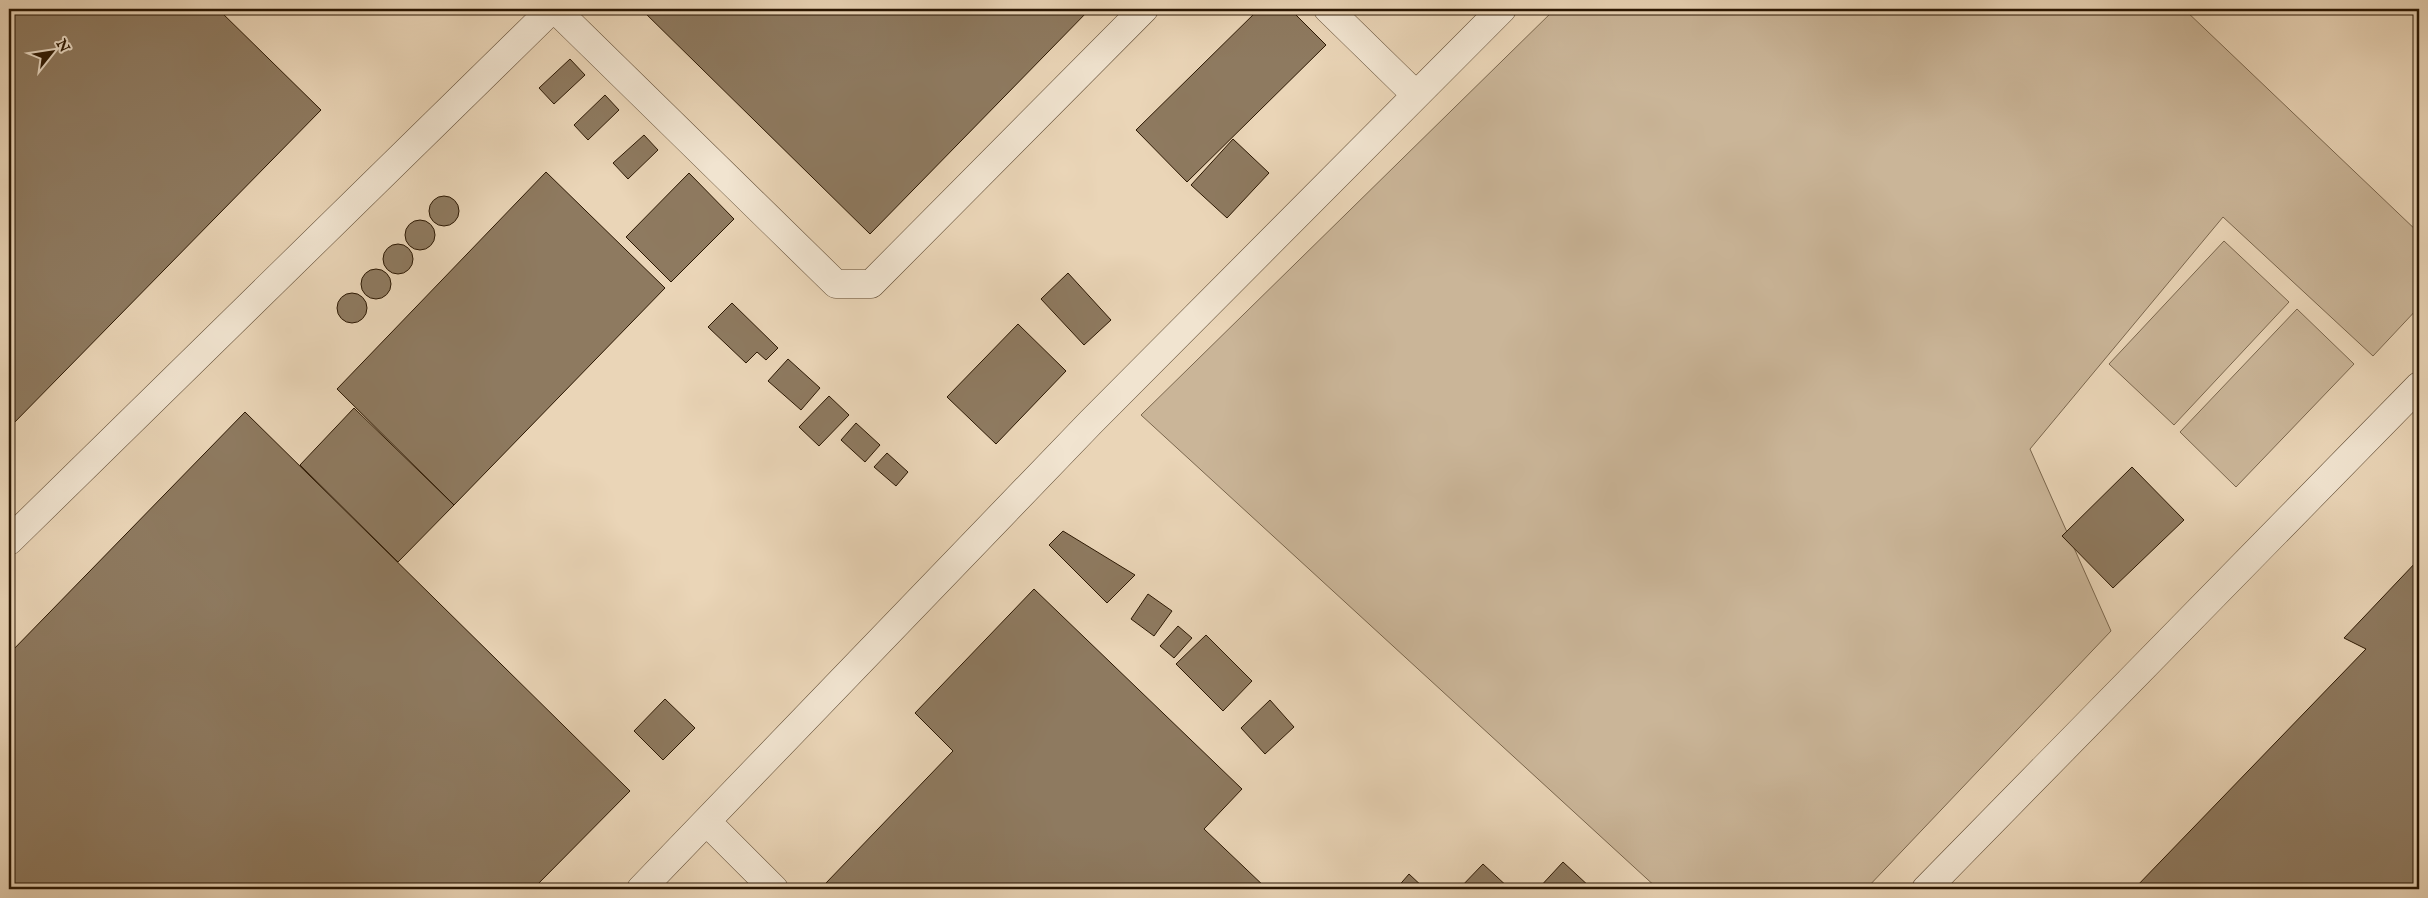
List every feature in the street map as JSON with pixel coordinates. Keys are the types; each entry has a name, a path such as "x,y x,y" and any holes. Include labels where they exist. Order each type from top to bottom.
{"lane":[{"path":"9,541 554,9 836,284 871,284 1144,9"},
{"path":"1328,9 1416,95"},
{"path":"642,889 1090,422 1502,9"},
{"path":"1926,889 2419,386"},
{"path":"707,822 774,889"}],"shaded area":[{"path":"1555,9 2184,9 2419,233 2419,307 2373,356 2223,217 2030,449 2111,631 1866,889 1658,889 1141,415"},
{"path":"2224,241 2289,302 2174,425 2109,364"},
{"path":"2297,309 2354,364 2236,487 2180,432"}],"building":[{"path":"9,9 218,9 321,110 9,428"},
{"path":"641,9 1090,9 870,234"},
{"path":"1259,9 1290,9 1326,45 1187,182 1136,130"},
{"path":"570,59 585,75 554,104 539,88"},
{"path":"605,95 619,110 588,140 574,125"},
{"path":"644,135 658,150 628,179 613,163"},
{"path":"1233,139 1269,173 1227,218 1191,185"},
{"path":"546,172 665,288 454,505 337,389"},
{"path":"689,173 734,219 671,282 626,237"},
{"path":"444,196 455,200 459,211 455,222 444,226 433,222 429,211 433,200"},
{"path":"420,220 431,224 435,235 431,246 420,250 409,246 405,235 409,224"},
{"path":"398,244 409,248 413,259 409,270 398,274 387,270 383,259 387,248"},
{"path":"376,269 387,273 391,284 387,295 376,299 365,295 361,284 365,273"},
{"path":"1068,273 1111,320 1084,345 1041,299"},
{"path":"352,293 363,297 367,308 363,319 352,323 341,319 337,308 341,297"},
{"path":"732,303 778,348 766,360 757,352 746,363 708,327"},
{"path":"1018,324 1066,371 996,444 947,397"},
{"path":"788,359 820,388 801,410 768,381"},
{"path":"829,396 849,415 819,446 799,427"},
{"path":"354,408 454,505 398,562 300,465"},
{"path":"245,412 630,791 533,889 9,889 9,654"},
{"path":"856,423 880,445 865,462 841,440"},
{"path":"887,453 908,472 896,486 874,467"},
{"path":"2132,467 2184,520 2113,588 2062,536"},
{"path":"1063,531 1135,575 1107,603 1049,545"},
{"path":"2418,560 2419,889 2134,889 2366,649 2344,638"},
{"path":"1034,589 1242,789 1204,829 1267,889 832,889 826,883 953,751 915,713"},
{"path":"1148,594 1172,611 1154,636 1131,619"},
{"path":"1178,626 1192,638 1174,658 1160,646"},
{"path":"1206,635 1252,681 1223,711 1176,664"},
{"path":"665,699 695,728 663,760 634,731"},
{"path":"1270,700 1294,727 1265,754 1241,728"},
{"path":"1563,862 1591,888 1538,889"},
{"path":"1483,864 1510,889 1459,889"},
{"path":"1409,874 1425,889 1396,889"}]}
